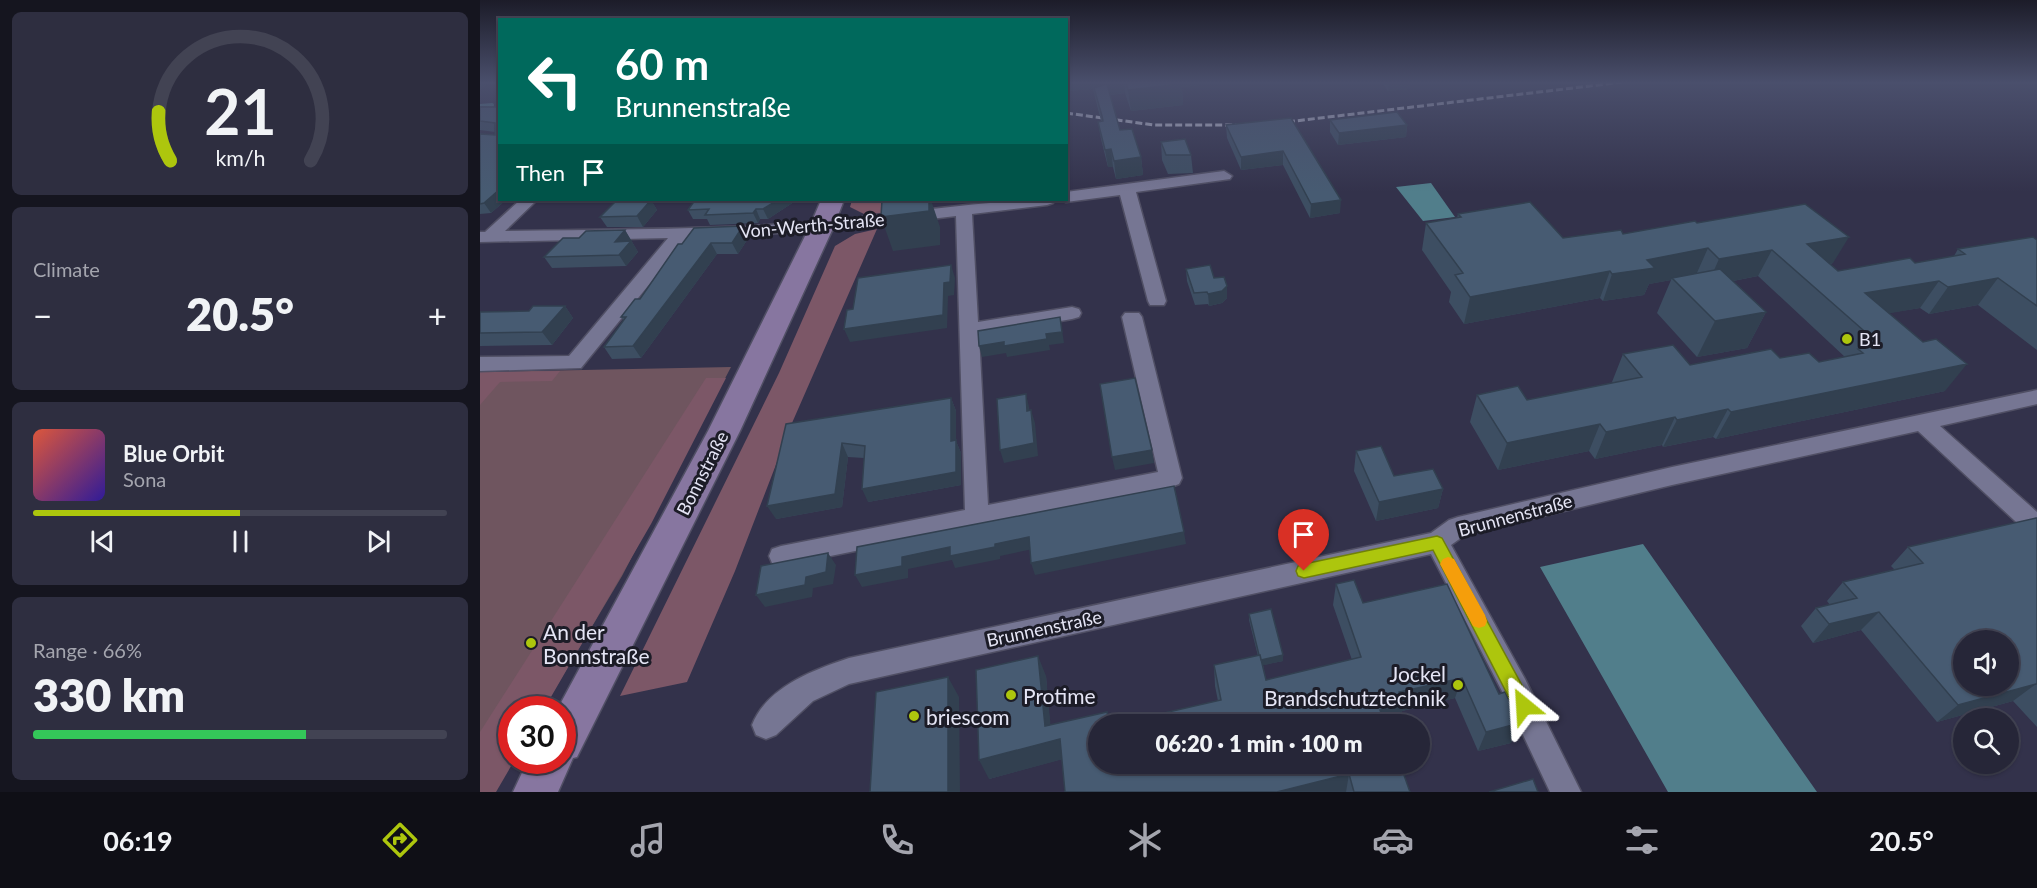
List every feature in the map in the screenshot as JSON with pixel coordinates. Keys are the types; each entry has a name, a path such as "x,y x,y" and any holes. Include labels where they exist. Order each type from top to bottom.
{"main road":[{"name":"Bonnstraße","path":"576,715 724,431 822,226 832,201"},
{"path":"535,792 545,774"}],"street":[{"path":"1068,197 1224,176"},
{"path":"1127,189 1157,301"},
{"path":"485,237 528,201"},
{"name":"Von-Werth-Straße","path":"485,237 681,233 822,226 1039,201"},
{"path":"964,210 977,517"},
{"path":"480,364 574,363 681,233"},
{"path":"970,330 1072,314"},
{"path":"781,556 1171,478 1132,317"},
{"name":"Brunnenstraße","path":"766,726 795,695 817,681 849,671 1437,542 1458,527 1672,476 2037,397"},
{"path":"1922,422 2037,526"},
{"path":"1437,542 1515,688 1566,792"}],"shaded area":[{"path":"852,201 880,201 888,209 888,213 864,214 850,207"},
{"path":"877,229 792,423 735,571 687,682 620,696 779,373 835,246 855,234"},
{"name":"An der Bonnstraße","path":"731,367 622,576 551,696 498,696 498,774 480,792 480,372"},
{"path":"560,371 552,381 500,382 480,405 480,372"},
{"path":"706,378 726,378 651,524 552,696 503,696"},
{"path":"498,704 498,774 506,774 496,792 480,792 480,732"}],"water":[{"path":"1431,183 1455,217 1423,221 1396,187"},
{"path":"1643,544 1817,792 1668,792 1540,567"}],"building":[{"path":"480,119 498,119 498,191 480,204 480,134 495,135 495,123 480,121"},
{"path":"1102,119 1117,119 1120,130 1132,129 1141,157 1114,161 1111,149 1105,150 1098,122 1103,121"},
{"path":"1292,119 1341,200 1311,204 1283,151 1241,157 1226,125"},
{"path":"1402,119 1407,125 1339,133 1330,120"},
{"path":"1185,139 1191,155 1166,155 1161,142"},
{"path":"616,201 650,201 637,216 600,217"},
{"path":"694,201 776,201 763,209 756,209 753,213 705,215 709,209 688,210"},
{"path":"882,201 929,201 929,211 881,217"},
{"path":"1530,202 1563,238 1621,230 1623,234 1805,204 1849,237 1807,244 1838,271 1910,258 1915,263 1965,254 1958,249 2033,237 2037,240 2037,306 1998,278 1948,287 1939,281 1865,293 1923,342 1936,339 1967,364 1731,412 1728,409 1677,420 1675,417 1606,432 1600,424 1507,443 1477,395 1518,386 1527,400 1642,377 1623,354 1673,345 1690,365 1771,349 1780,358 1809,353 1819,362 1863,353 1858,349 1879,344 1772,250 1719,259 1708,248 1647,260 1655,268 1612,274 1610,271 1470,297 1455,275 1463,273 1426,223 1461,217 1458,214"},
{"path":"743,226 732,243 711,243 633,346 604,347 626,317 621,317 635,299 640,299 678,244 682,244 694,228"},
{"path":"625,230 615,242 631,241 619,255 544,257 563,238 579,238 586,231"},
{"path":"951,265 950,282 944,283 943,315 844,329 847,310 853,309 858,278"},
{"path":"1210,265 1214,278 1224,277 1227,286 1222,291 1208,294 1207,292 1194,293 1186,269"},
{"path":"1720,269 1766,312 1715,321 1672,278"},
{"path":"533,306 565,306 542,332 480,333 480,312 529,311"},
{"path":"1060,317 1062,332 1046,334 1047,339 1004,346 1004,342 979,346 978,331"},
{"path":"1135,378 1152,450 1112,457 1100,384"},
{"path":"1026,394 1027,411 1031,410 1034,443 1000,450 997,399"},
{"path":"951,398 951,441 956,440 956,472 862,489 865,446 842,443 835,494 767,506 786,424"},
{"path":"1381,446 1394,476 1433,469 1443,489 1379,502 1356,451"},
{"path":"1174,486 1184,532 1031,563 1029,537 950,556 950,547 902,557 902,566 855,575 857,547"},
{"path":"2037,518 2037,684 2019,689 2019,630 1953,630 1953,696 1992,696 1958,705 1879,612 1829,624 1816,608 1857,598 1843,582 1923,563 1908,547"},
{"path":"828,553 826,572 806,577 805,585 756,595 761,566"},
{"path":"1354,580 1363,603 1447,584 1499,694 1505,692 1520,723 1486,732 1462,678 1399,692 1403,705 1380,710 1381,714 1160,714 1221,700 1214,665 1260,655 1266,680 1361,657 1336,584"},
{"path":"1271,609 1283,655 1261,660 1249,614"},
{"path":"1038,656 1045,726 1088,716 1088,774 1349,774 1277,792 1065,792 1060,739 979,760 976,670"},
{"path":"948,677 948,792 870,792 876,692"},
{"path":"1349,774 1404,774 1410,792 1354,792"},
{"path":"1533,779 1538,792 1489,792"}],"railway":[{"path":"1110,119 1154,125 1242,125"},
{"path":"1278,123 1312,119"}],"slow traffic":[{"path":"1448,564 1479,621"}],"place":[{"name":"B1","path":"1847,339"},
{"name":"An der Bonnstraße","path":"531,643"},
{"name":"Jockel Brandschutztechnik","path":"1458,685"},
{"name":"Protime","path":"1011,695"},
{"name":"briescom","path":"914,716"}],"route":[{"path":"1304,571 1437,542 1524,706"}]}
